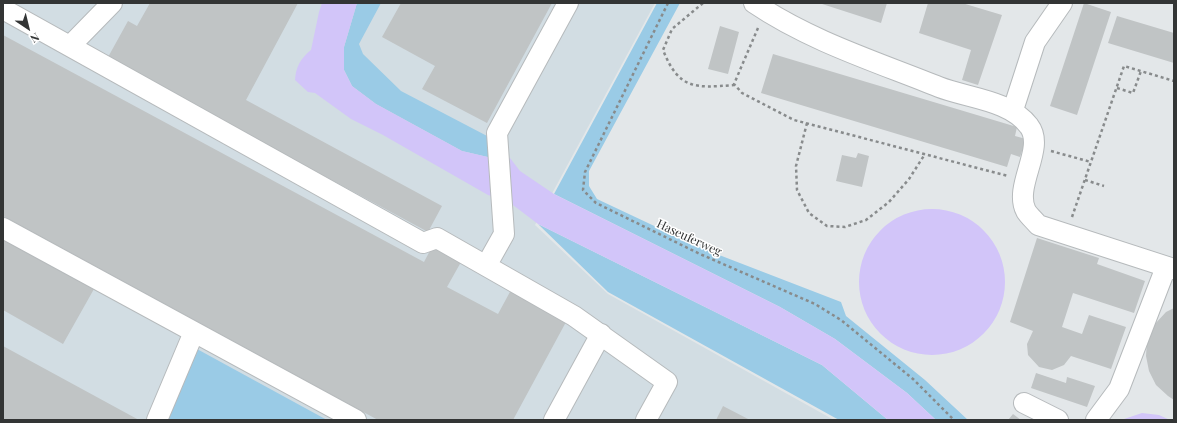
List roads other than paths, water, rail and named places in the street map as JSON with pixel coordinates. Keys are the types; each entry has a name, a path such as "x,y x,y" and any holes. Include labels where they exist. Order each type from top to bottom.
{"lane":[{"path":"70,46 112,3"},
{"path":"486,266 504,234 497,133 568,3"},
{"path":"1013,110 1035,42 1062,3"},
{"path":"760,7 795,28 941,88 1013,110 1030,126 1035,138 1023,194 1026,211 1038,225 1170,268 1119,389 1096,420"},
{"path":"3,9 423,243 436,238 553,303 601,334 667,382 646,420"},
{"path":"3,228 356,420"},
{"path":"157,420 194,332"},
{"path":"554,420 601,334"},
{"path":"1024,403 1058,420"}]}
